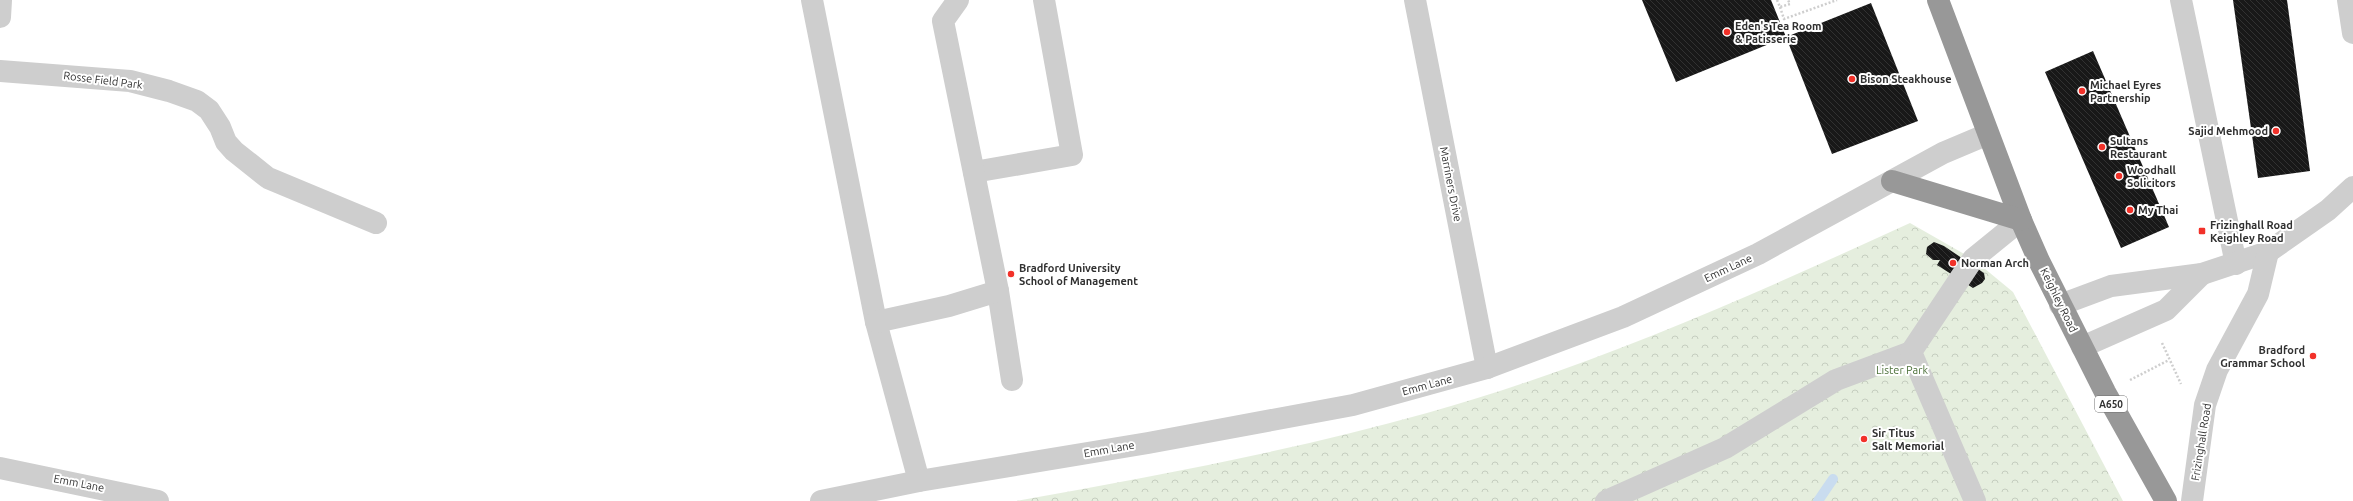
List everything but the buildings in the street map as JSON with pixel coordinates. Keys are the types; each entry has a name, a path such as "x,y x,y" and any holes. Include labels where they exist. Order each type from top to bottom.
{"highway":[{"name":"Keighley Road","path":"1938,0 2021,220 2060,305 2105,392 2166,501"},
{"path":"1892,181 2021,220"}],"street":[{"path":"0,17 1,0"},
{"path":"812,0 876,322 919,481"},
{"path":"958,0 943,21 998,291 1012,380"},
{"path":"974,172 1072,155 1044,0"},
{"name":"Marriners Drive","path":"1415,0 1487,368"},
{"path":"2181,0 2236,264"},
{"path":"2348,0 2353,33"},
{"name":"Rosse Field Park","path":"0,71 130,81 169,91 197,101 209,110 220,127 226,142 234,152 268,178 376,223"},
{"name":"Emm Lane","path":"821,501 919,481 1148,443 1353,405 1487,368 1623,317 1758,254 1943,153 1988,134"},
{"path":"2060,305 2111,286 2202,274 2236,264 2268,252 2328,210 2353,187"},
{"path":"1606,501 1725,448 1836,380 1911,352 1973,259 2021,220"},
{"name":"Frizinghall Road","path":"2192,501 2205,405 2217,370 2258,294 2268,252"},
{"path":"2082,347 2166,310 2202,274"},
{"path":"876,322 949,306 998,291"},
{"path":"1911,352 1975,501"},
{"name":"Emm Lane","path":"0,468 158,501"}],"path":[{"path":"1777,0 1784,19 1837,0"},
{"path":"1780,7 1790,4 1788,0"},
{"path":"2105,392 2169,360"}],"green space":[{"name":"Lister Park","path":"1910,223 1973,259 2013,292 2123,501 1016,501 1274,451 1376,427 1489,394 1551,374 1672,327 1792,276"}],"waterway":[{"path":"1818,501 1833,479"}],"place":[{"name":"Eden's Tea Room & Patisserie","path":"1727,32"},
{"name":"Bison Steakhouse","path":"1852,79"},
{"name":"Michael Eyres Partnership","path":"2082,91"},
{"name":"Sajid Mehmood","path":"2276,131"},
{"name":"Sultans Restaurant","path":"2102,147"},
{"name":"Woodhall Solicitors","path":"2119,176"},
{"name":"My Thai","path":"2130,210"},
{"name":"Frizinghall Road Keighley Road","path":"2202,231"},
{"name":"Norman Arch","path":"1953,263"},
{"name":"Bradford University School of Management","path":"1011,274"},
{"name":"Bradford Grammar School","path":"2313,356"},
{"name":"Sir Titus Salt Memorial","path":"1864,439"}]}
